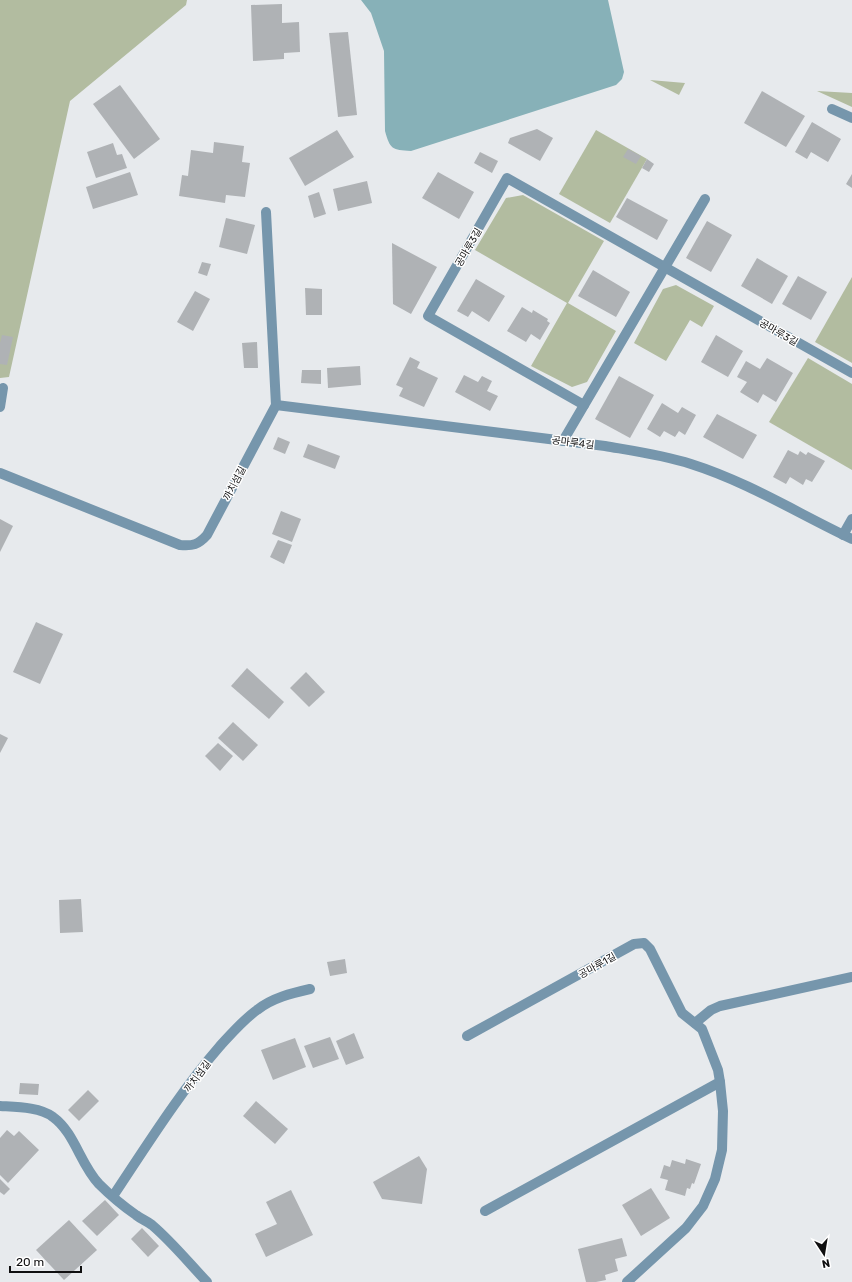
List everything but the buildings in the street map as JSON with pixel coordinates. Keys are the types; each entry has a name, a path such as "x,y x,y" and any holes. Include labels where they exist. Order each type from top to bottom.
{"street":[{"path":"832,109 852,118"},
{"name":"공마루3길","path":"584,405 428,316 507,178 852,374"},
{"path":"563,441 705,199"},
{"path":"266,212 276,405"},
{"path":"0,407 3,388"},
{"name":"공마루4길","path":"276,405 655,454 691,464 734,480 847,537"},
{"name":"까치섬길","path":"0,473 180,545 190,545 200,542 207,535 276,405"},
{"path":"847,537 852,519"},
{"name":"공마루1길","path":"467,1036 634,944 644,943 650,949 682,1013 702,1029 718,1070 723,1111 722,1150 715,1179 703,1206 686,1228 627,1282"},
{"path":"695,1023 711,1010 720,1006 852,977"},
{"name":"까치섬길","path":"113,1196 201,1068 238,1026 257,1009 276,999 295,992 310,989"},
{"path":"484,1211 720,1082"},
{"path":"0,1106 22,1107 51,1115 60,1122 98,1183 135,1214 151,1225 207,1282"}],"green space":[{"path":"0,0 187,0 186,5 70,101 9,377 0,378"},
{"path":"650,80 685,83 679,95"},
{"path":"817,91 852,93 852,107"},
{"path":"596,130 647,159 610,223 559,194"},
{"path":"523,195 604,241 568,303 616,331 587,382 572,387 531,366 567,303 475,250 506,198"},
{"path":"852,277 852,363 815,342"},
{"path":"676,285 714,306 702,327 690,320 666,361 634,343 663,289"},
{"path":"808,358 852,384 852,470 769,422"}],"water":[{"path":"361,0 608,0 624,72 622,79 616,85 411,151 396,149 388,142 385,131 384,51 371,13"}]}
